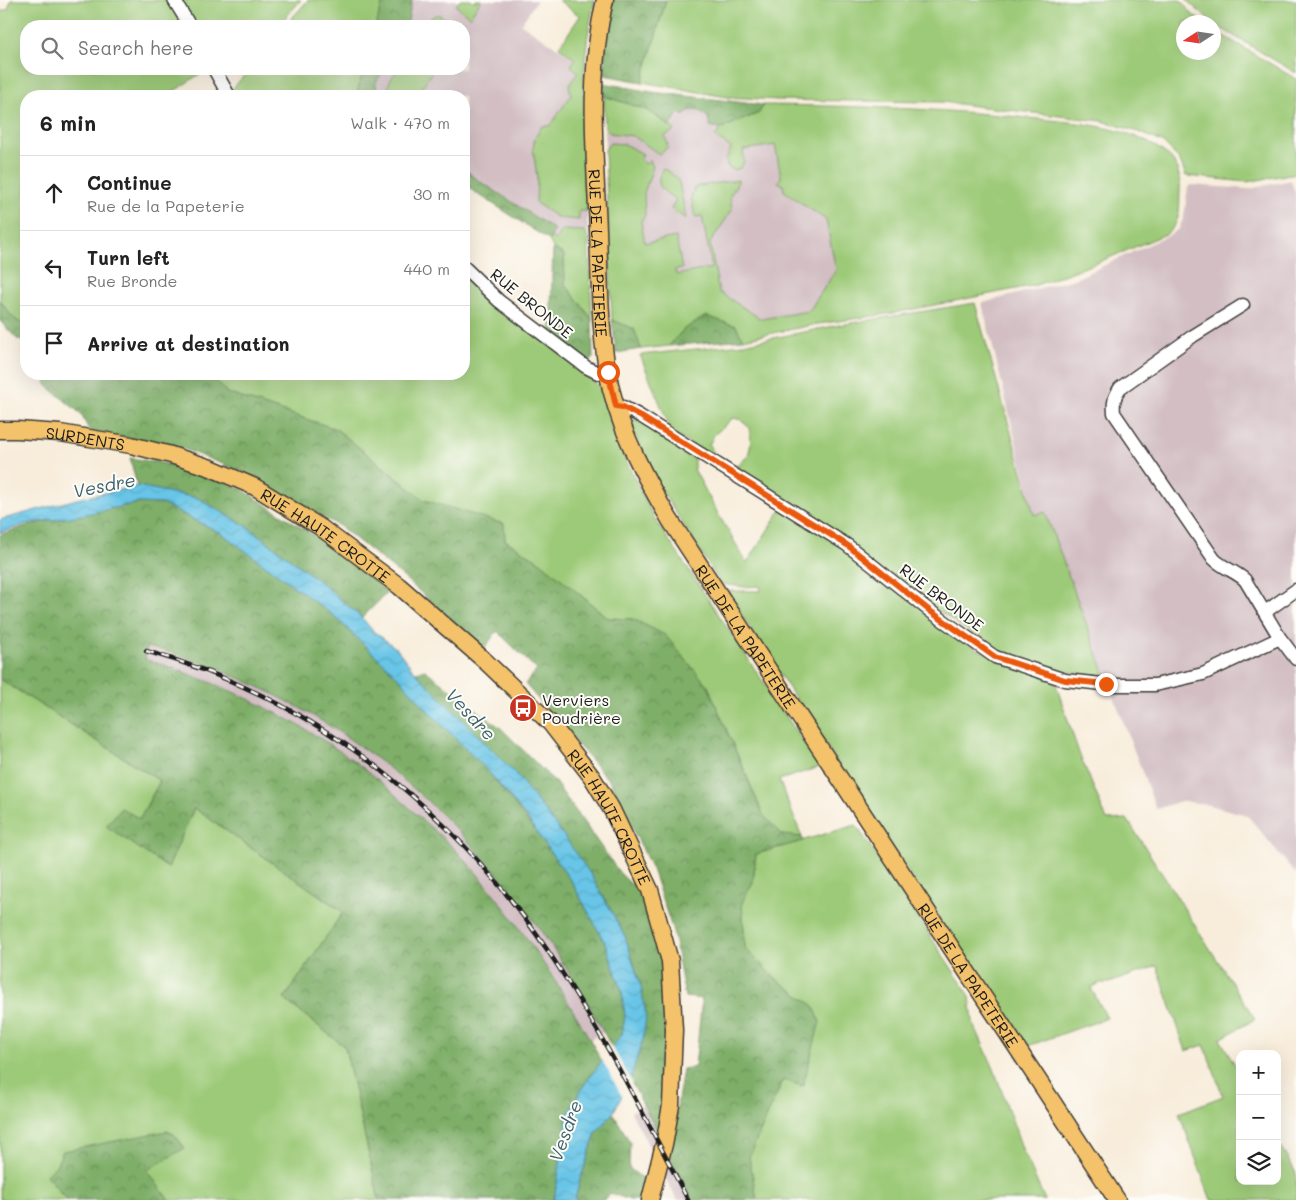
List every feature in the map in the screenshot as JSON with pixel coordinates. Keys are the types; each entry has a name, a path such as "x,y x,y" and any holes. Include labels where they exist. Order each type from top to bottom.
{"main road":[{"name":"RUE DE LA PAPETERIE","path":"605,0 596,48 595,138 601,318 608,372 616,406 626,435 646,479 670,520 1117,1200"},
{"name":"SURDENTS","path":"0,430 60,432 131,445 171,455"},
{"name":"RUE HAUTE CROTTE","path":"171,455 211,468 255,487 320,527 399,586 483,659 550,724 592,777 612,810 650,890 670,962 674,1030 671,1105 665,1140 650,1200"}],"street":[{"path":"174,0 186,20"},
{"path":"217,75 226,90"},
{"name":"RUE BRONDE","path":"470,273 499,302 586,367 598,373 608,372"},
{"path":"1243,305 1193,336 1120,388 1113,403 1114,413 1214,559 1221,566 1238,574 1245,580 1280,638 1296,659"},
{"name":"RUE BRONDE","path":"616,406 623,407 640,416 847,545 930,611 995,657 1065,680 1112,685 1154,685 1203,674 1280,638"},
{"path":"1265,612 1296,590"}],"shaded area":[{"path":"412,0 537,0 521,24 576,60 578,71 569,86 571,95 533,148 537,178 536,203 579,220 578,211 587,211 588,237 584,231 562,230 556,240 551,237 554,230 471,176 470,90 377,90 376,82 381,75 470,75 470,20 408,20"},
{"path":"697,109 708,117 710,126 720,129 715,137 735,151 775,144 784,191 826,220 836,270 809,311 761,319 719,292 710,243 732,210 730,195 738,182 699,186 695,217 702,215 712,268 676,275 675,270 682,268 676,238 645,244 640,221 645,210 644,193 653,168 639,159 642,155 606,148 605,150 605,127 610,133 633,136 659,154 665,136 675,129 670,126 679,112"},
{"path":"1291,180 1296,195 1296,874 1247,815 1205,804 1189,802 1178,802 1156,809 1045,513 1034,515 982,303 1075,279 1169,235 1179,229 1184,216 1188,187 1192,185 1249,189"},
{"path":"147,647 221,671 271,692 319,719 364,749 407,784 485,858 551,945 581,990 604,1032 590,1039 567,1000 216,684 144,658"},
{"path":"644,1105 692,1200 677,1200 631,1112"}],"green space":[{"path":"11,0 171,0 183,20 20,20 20,75 198,75 176,90 20,90 20,322 14,319 0,300 0,12 8,9"},
{"path":"178,0 301,0 283,20 190,20"},
{"path":"308,0 383,0 378,20 290,20"},
{"path":"383,0 412,0 408,20 378,20"},
{"path":"460,0 472,0 475,2 476,0 481,0 470,17 456,6"},
{"path":"558,0 595,0 589,26 584,78 587,211 579,211 579,220 558,218 536,203 537,178 533,148 535,138 542,126 550,126 571,95 569,86 578,72 571,66 575,59 559,47 580,16"},
{"path":"611,0 666,0 642,82 604,75 606,21"},
{"path":"666,0 1180,0 1193,15 1176,15 1176,60 1221,60 1221,34 1296,79 1296,173 1247,182 1186,176 1179,159 1162,142 1136,131 1102,121 942,102 778,100 727,97 642,82"},
{"path":"1186,0 1296,0 1296,73 1221,28 1221,15 1204,15"},
{"path":"440,15 447,20 430,20 432,17"},
{"path":"244,75 362,75 358,90 232,90"},
{"path":"362,75 381,75 376,82 377,90 358,90"},
{"path":"394,75 430,75 420,90 388,90 388,85"},
{"path":"603,83 652,92 763,105 759,113 720,129 710,126 708,117 697,109 688,111 684,116 679,112 670,126 647,110 604,96"},
{"path":"604,96 647,110 675,130 665,136 668,147 659,154 633,136 610,133 605,127"},
{"path":"763,105 961,112 1081,123 1117,131 1151,144 1173,161 1180,180 1177,220 1175,225 1166,234 1099,262 1036,285 894,313 818,324 743,339 736,326 684,329 669,346 641,349 634,329 612,320 605,150 610,143 624,144 643,154 640,159 646,164 650,160 653,167 644,193 645,215 641,221 645,243 676,237 682,269 675,270 676,275 712,268 702,216 695,217 691,197 694,188 738,180 730,196 732,210 710,243 719,292 761,319 809,311 836,270 826,220 784,191 783,185 778,182 781,177 775,145 743,150 744,162 741,168 734,170 727,166 726,159 731,148 715,137 720,129 759,113"},
{"path":"663,168 676,177 679,182 686,218 671,209 676,200 660,187 659,179"},
{"path":"470,174 555,230 549,240 470,189"},
{"path":"562,230 584,231 588,237 592,319 565,284 564,255 553,248 549,240 551,237 556,240"},
{"path":"553,248 564,255 565,284 592,319 593,359 581,361 550,336"},
{"path":"470,279 600,387 618,444 654,518 820,767 779,780 802,837 783,835 763,815 739,757 633,619 608,618 539,561 505,540 503,524 424,500 336,429 227,393 215,380 470,380"},
{"path":"0,300 14,319 20,322 20,339 17,339 0,321"},
{"path":"975,303 1034,515 1045,512 1106,677 1036,668 1000,653 734,469 748,456 751,443 749,428 742,420 733,418 714,435 709,445 715,454 713,458 672,433 640,355 743,344 839,325"},
{"path":"706,316 736,326 743,339 669,346 684,329"},
{"path":"612,320 634,329 641,349 616,353"},
{"path":"46,380 215,380 227,393 336,429 424,500 504,524 505,540 542,563 608,618 633,619 665,635 708,686 763,815 783,835 802,837 803,841 756,854 753,882 742,902 745,948 776,979 814,1006 820,1022 803,1086 783,1080 749,1157 757,1200 692,1200 669,1156 683,1069 695,1067 702,999 685,997 673,931 652,869 611,783 525,684 537,670 497,631 484,649 400,574 341,527 243,472 179,447 90,432 81,414 46,385"},
{"path":"634,418 694,453 694,469 747,563 783,506 863,561 977,649 1054,679 1079,753 1107,820 1127,819 1255,1019 1220,1039 1236,1066 1236,1185 1281,1185 1281,1147 1296,1173 1296,1200 1211,1200 1179,1113 1223,1096 1204,1045 1186,1051 1157,966 1109,983 1100,983 1091,988 1107,1018 1028,1046 1021,1046 726,591 761,591 760,586 744,587 721,584 657,483 630,425"},
{"path":"130,458 194,468 243,490 332,547 388,592 362,618 318,580 248,527 198,498 137,486"},
{"path":"138,503 162,504 221,533 333,615 399,678 430,713 487,770 549,848 573,884 606,945 622,991 625,1016 622,1034 612,1048 579,989 542,933 501,879 456,829 407,783 354,742 297,707 215,668 147,647 145,659 200,678 253,701 305,729 354,761 454,848 492,892 527,938 602,1061 584,1085 568,1114 554,1200 379,1200 345,1047 284,999 343,912 194,808 168,868 106,826 121,808 140,819 160,781 0,679 0,535 29,525"},
{"path":"425,670 502,729 555,782 619,872 631,884 640,883 662,964 666,1016 666,1061 660,1136 630,1080 643,1040 641,987 625,936 591,875 415,672"},
{"path":"0,679 160,781 139,819 107,826 168,868 194,808 343,912 284,999 345,1047 379,1200 166,1200 147,1169 63,1151 56,1166 47,1176 67,1200 0,1200"},
{"path":"856,825 970,996 973,1022 994,1069 1023,1151 1045,1200 757,1200 749,1157 783,1080 803,1086 814,1006 776,979 745,948 742,902 753,882 756,854"},
{"path":"613,1113 630,1142 629,1168 648,1183 641,1200 630,1200 610,1193 605,1200 575,1200 596,1133"},
{"path":"167,1131 174,1134 185,1148 147,1170 168,1199 166,1200 67,1200 46,1175 56,1166 63,1151"}],"water":[{"path":"137,486 198,498 248,527 318,580 362,618 373,631 396,648 415,672 516,774 564,836 591,875 625,936 641,987 646,1016 643,1040 630,1080 613,1113 596,1133 575,1200 554,1200 568,1114 584,1085 622,1034 625,1016 622,991 606,945 573,884 526,817 487,770 430,713 399,678 333,615 221,533 162,504 138,503 77,516 26,524 0,533 0,520 77,499"}],"pier":[{"path":"611,1045 632,1082 623,1098 601,1058"}],"railway":[{"path":"146,651 207,671 265,697 320,728 372,764 421,804 466,848 508,896 566,978 621,1072 688,1200"}],"place":[{"name":"Verviers Poudrière","path":"523,708"}],"route":[{"path":"608,372 616,406 623,407 640,416 847,545 930,611 995,657 1065,680 1106,684"}],"water label":[{"name":"Vesdre","path":"104,485"},
{"name":"Vesdre","path":"471,714"},
{"name":"Vesdre","path":"565,1131"}]}
